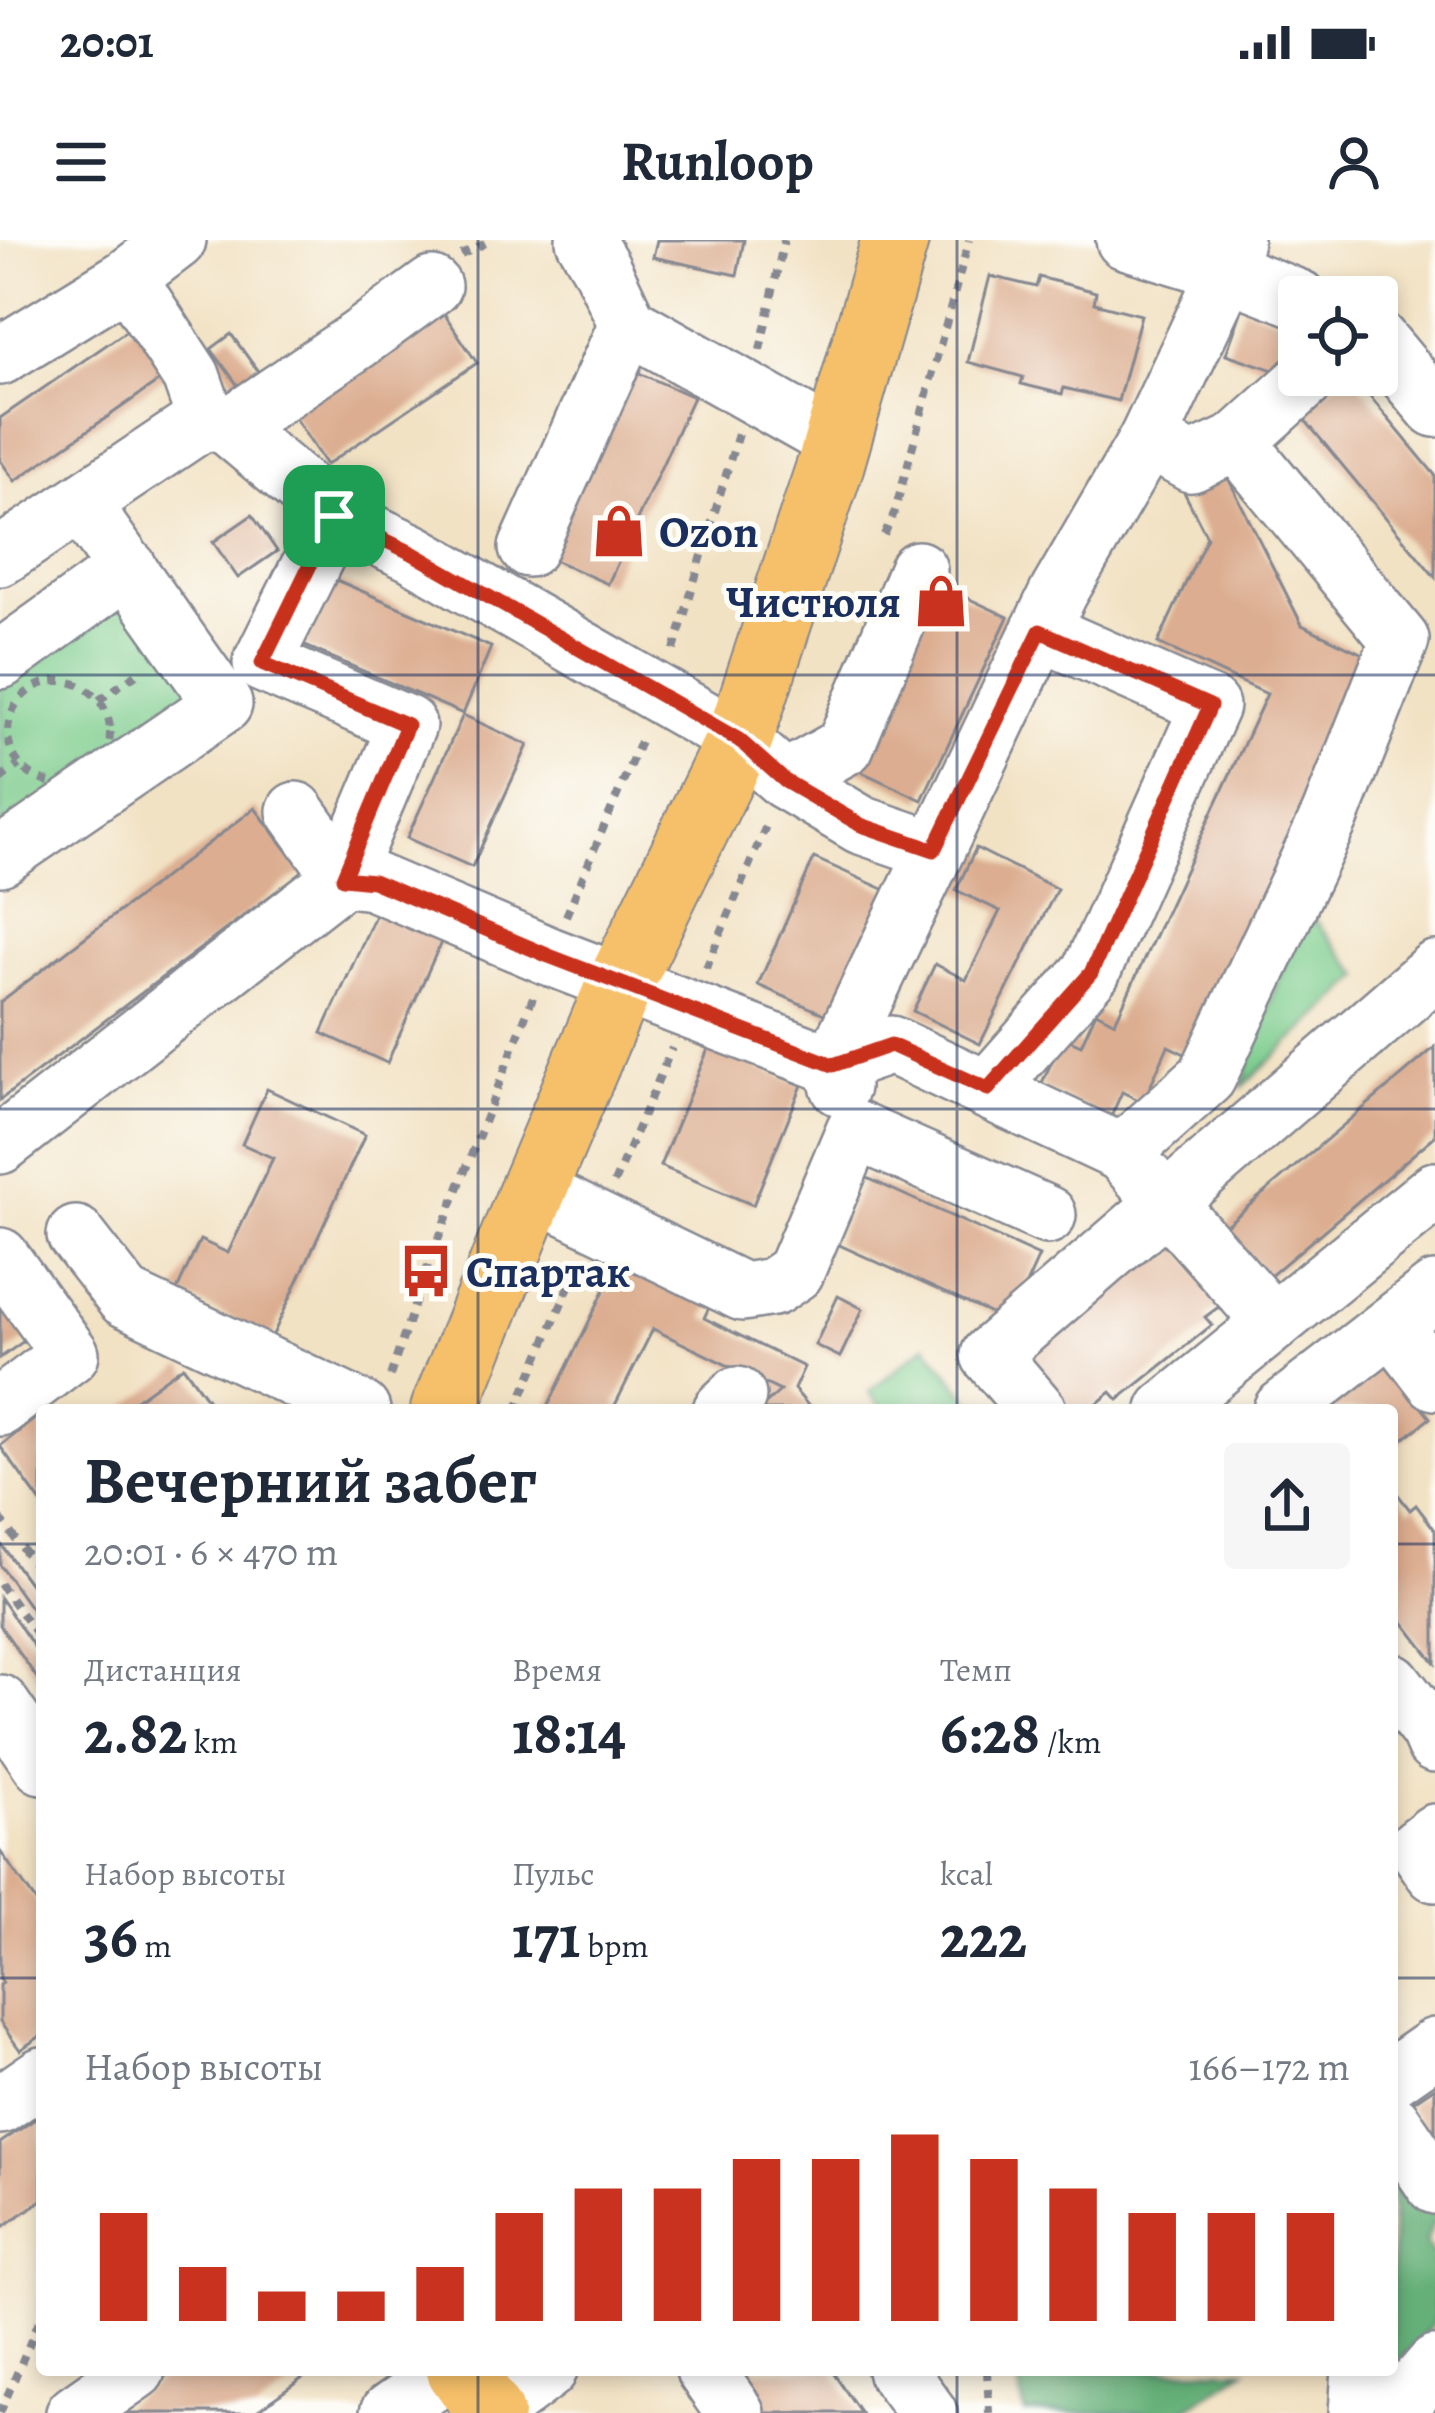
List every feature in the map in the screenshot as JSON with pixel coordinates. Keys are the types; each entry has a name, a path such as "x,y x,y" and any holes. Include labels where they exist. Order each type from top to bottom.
{"main road":[{"path":"396,1403 532,1190 620,984 762,760 837,442 895,240"},
{"path":"464,2376 491,2413"}],"street":[{"path":"0,356 127,278 177,240"},
{"path":"1125,240 1230,255 1278,286"},
{"path":"598,249 628,324 837,442"},
{"path":"1194,457 1230,255"},
{"path":"127,278 218,423 334,516 412,553 659,694 861,825 934,850"},
{"path":"0,557 432,286"},
{"path":"528,548 628,324"},
{"path":"1398,364 1435,408"},
{"path":"532,1190 743,1292 773,1287 795,1272 855,1130 833,1065 1059,592 1194,457 1281,396"},
{"path":"1122,1153 1207,1077 1330,816 1400,640 1194,457"},
{"path":"0,857 223,704 81,504"},
{"path":"0,1145 343,878 407,725 262,663 334,516"},
{"path":"0,660 128,568"},
{"path":"762,760 845,746 918,571"},
{"path":"988,1089 1091,973 1210,706 1040,631"},
{"path":"296,811 343,878 373,881 549,956 833,1065 891,1045 1122,1153 1273,1323"},
{"path":"1032,1404 990,1355 1433,977"},
{"path":"855,1130 1047,1215"},
{"path":"1173,1404 1435,1191"},
{"path":"76,1235 125,1298 396,1403"},
{"path":"0,1257 70,1354 0,1407"},
{"path":"1290,1404 1413,1308 1435,1381"},
{"path":"1398,1690 1435,1744"},
{"path":"1398,2073 1435,2047"},
{"path":"0,2105 36,2080"},
{"path":"1398,2131 1435,2185"},
{"path":"1393,2413 1435,2365"},
{"path":"76,2413 128,2376"},
{"path":"389,2413 441,2376"},
{"path":"491,2413 540,2376"},
{"path":"709,2376 735,2413"},
{"path":"900,2376 928,2413"},
{"path":"1358,2413 1361,2376"}],"path":[{"path":"396,1403 426,1270 549,956 659,694 750,392 784,240"},
{"path":"64,681 84,687 99,700 108,718 110,738 104,757 91,772 73,781 53,783 19,765 8,726 14,707 27,692 45,682 64,681"},
{"path":"0,778 19,765"},
{"path":"0,1518 36,1568"},
{"path":"0,1584 36,1634"},
{"path":"0,2413 36,2328"},
{"path":"987,2376 988,2413"}],"green space":[{"path":"120,582 220,724 0,826 0,667"},
{"path":"1303,906 1361,976 1241,1088"},
{"path":"926,1345 973,1404 879,1404 869,1392"},
{"path":"1398,2156 1435,2205 1426,2243 1435,2257 1435,2322 1398,2363"},
{"path":"1016,2376 1236,2376 1179,2413 1025,2413"}],"building":[{"path":"657,240 744,240 737,275 653,257"},
{"path":"990,276 1036,287 1039,277 1096,292 1094,303 1141,315 1118,401 1021,384 1023,377 968,362"},
{"path":"439,306 477,363 326,465 288,408"},
{"path":"1243,307 1278,319 1278,372 1226,354"},
{"path":"141,321 175,370 15,481 0,460 0,418"},
{"path":"231,334 262,377 242,391 211,349"},
{"path":"621,365 693,397 608,584 536,552"},
{"path":"1319,396 1369,396 1435,475 1435,577 1299,413"},
{"path":"1225,472 1302,625 1371,658 1187,1055 1168,1046 1143,1102 1122,1092 1110,1119 1040,1087 1063,1037 1081,1045 1096,1012 1115,1022 1267,694 1158,643 1207,537 1184,492"},
{"path":"252,515 277,551 238,578 213,542"},
{"path":"320,573 491,647 463,714 291,640"},
{"path":"931,581 1008,617 922,800 845,764"},
{"path":"463,715 528,745 472,867 407,838"},
{"path":"255,808 303,871 0,1100 0,1002"},
{"path":"976,848 1057,889 980,1044 913,1011 935,964 966,980 1000,911 956,890"},
{"path":"814,858 892,893 838,1020 758,985"},
{"path":"377,911 442,940 387,1063 322,1033"},
{"path":"709,1047 802,1085 753,1205 660,1166"},
{"path":"1435,1047 1435,1136 1268,1278 1224,1227"},
{"path":"267,1089 365,1135 272,1337 176,1292 200,1240 228,1253 273,1158 242,1144"},
{"path":"865,1177 1039,1256 1009,1322 835,1243"},
{"path":"1171,1236 1224,1303 1205,1317 1212,1325 1118,1400 1111,1392 1096,1404 1066,1404 1025,1353"},
{"path":"620,1258 711,1303 704,1318 804,1367 794,1389 807,1404 766,1404 780,1391 653,1329 616,1404 549,1404"},
{"path":"0,1291 31,1336 0,1358"},
{"path":"838,1296 863,1309 840,1357 815,1345"},
{"path":"1381,1355 1430,1418 1398,1443 1398,1404 1319,1404"},
{"path":"183,1366 211,1404 130,1404"},
{"path":"36,1418 36,1496 0,1446"},
{"path":"1398,1495 1410,1510 1416,1505 1435,1530 1435,1663 1398,1616"},
{"path":"0,1543 36,1593 36,1616 0,1565"},
{"path":"0,1598 36,1649 36,1676 0,1625"},
{"path":"0,1851 36,1902 36,2039 20,2050 0,2022"},
{"path":"1435,2087 1435,2144 1408,2105"},
{"path":"36,2118 36,2204 0,2229 0,2143"},
{"path":"166,2376 306,2376 254,2413 114,2413"},
{"path":"737,2376 835,2376 861,2413 764,2413"}],"place":[{"name":"Ozon","path":"619,531"},
{"name":"Чистюля","path":"941,601"},
{"name":"Спартак","path":"426,1271"}],"route":[{"path":"334,516 412,553 739,740 785,781 861,825 934,850 1040,631 1210,706 1091,973 988,1089 891,1045 833,1065 549,956 373,881 343,878 407,725 262,663 334,516"}]}
